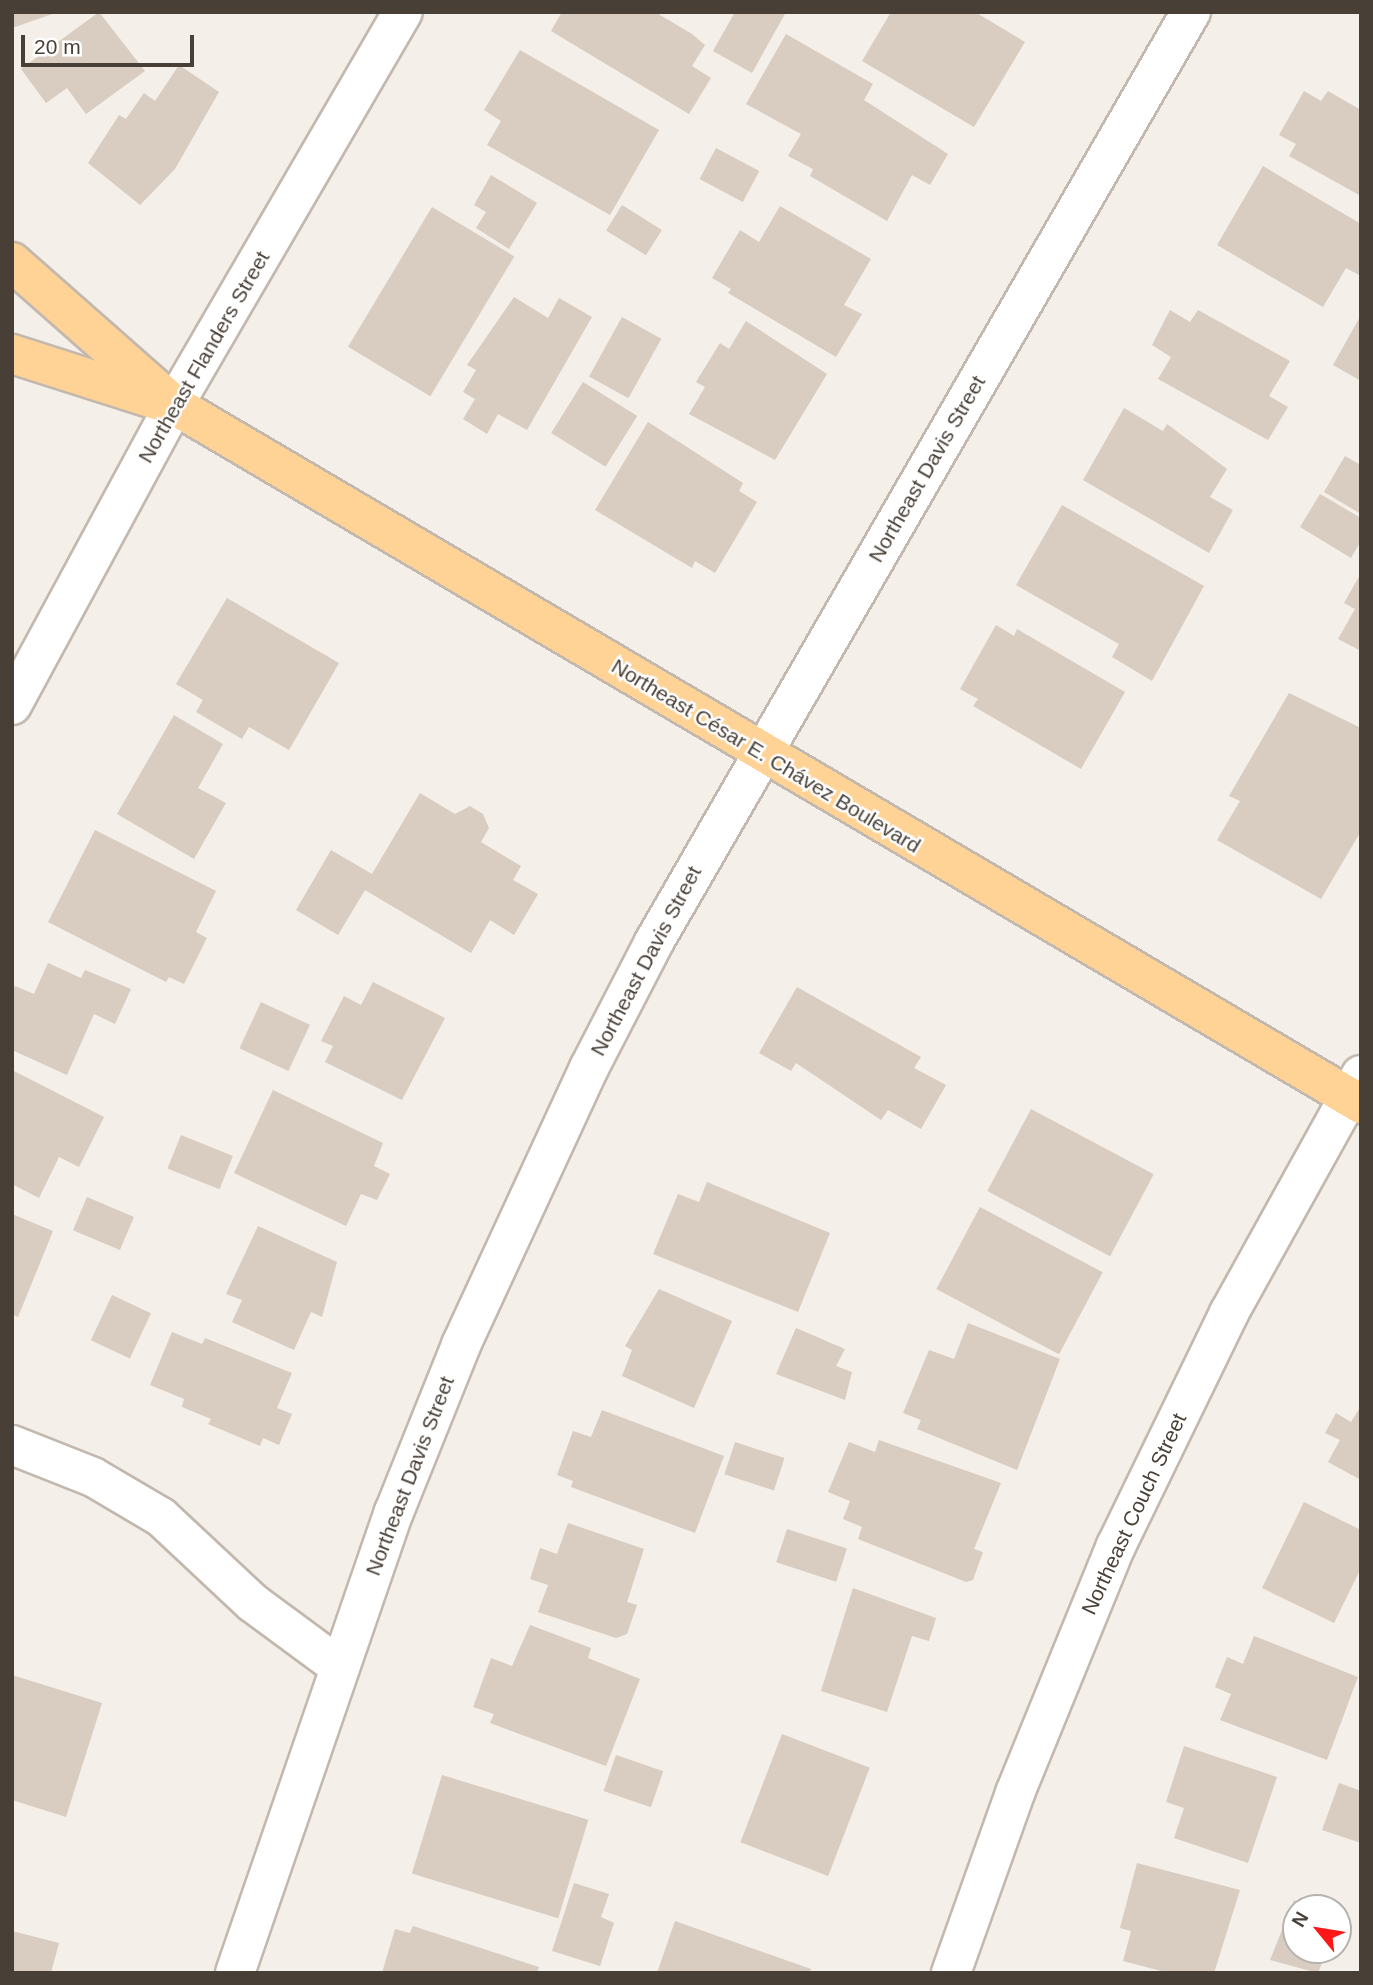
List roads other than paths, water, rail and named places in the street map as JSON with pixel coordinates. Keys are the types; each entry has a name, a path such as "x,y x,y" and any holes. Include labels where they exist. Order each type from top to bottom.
{"main road":[{"name":"Northeast César E. Chávez Boulevard","path":"12,262 174,405 762,754 1357,1092"},
{"name":"Northeast César E. Chávez Boulevard","path":"12,355 174,405"}],"street":[{"name":"Northeast Flanders Street","path":"12,705 174,405 404,12"},
{"name":"Northeast Davis Street","path":"234,1973 337,1665 456,1358 529,1191 654,942 1191,12"},
{"name":"Northeast Couch Street","path":"951,1973 1116,1546 1229,1313 1357,1092"},
{"path":"12,1445 93,1477 161,1517 253,1604 337,1665"}]}
